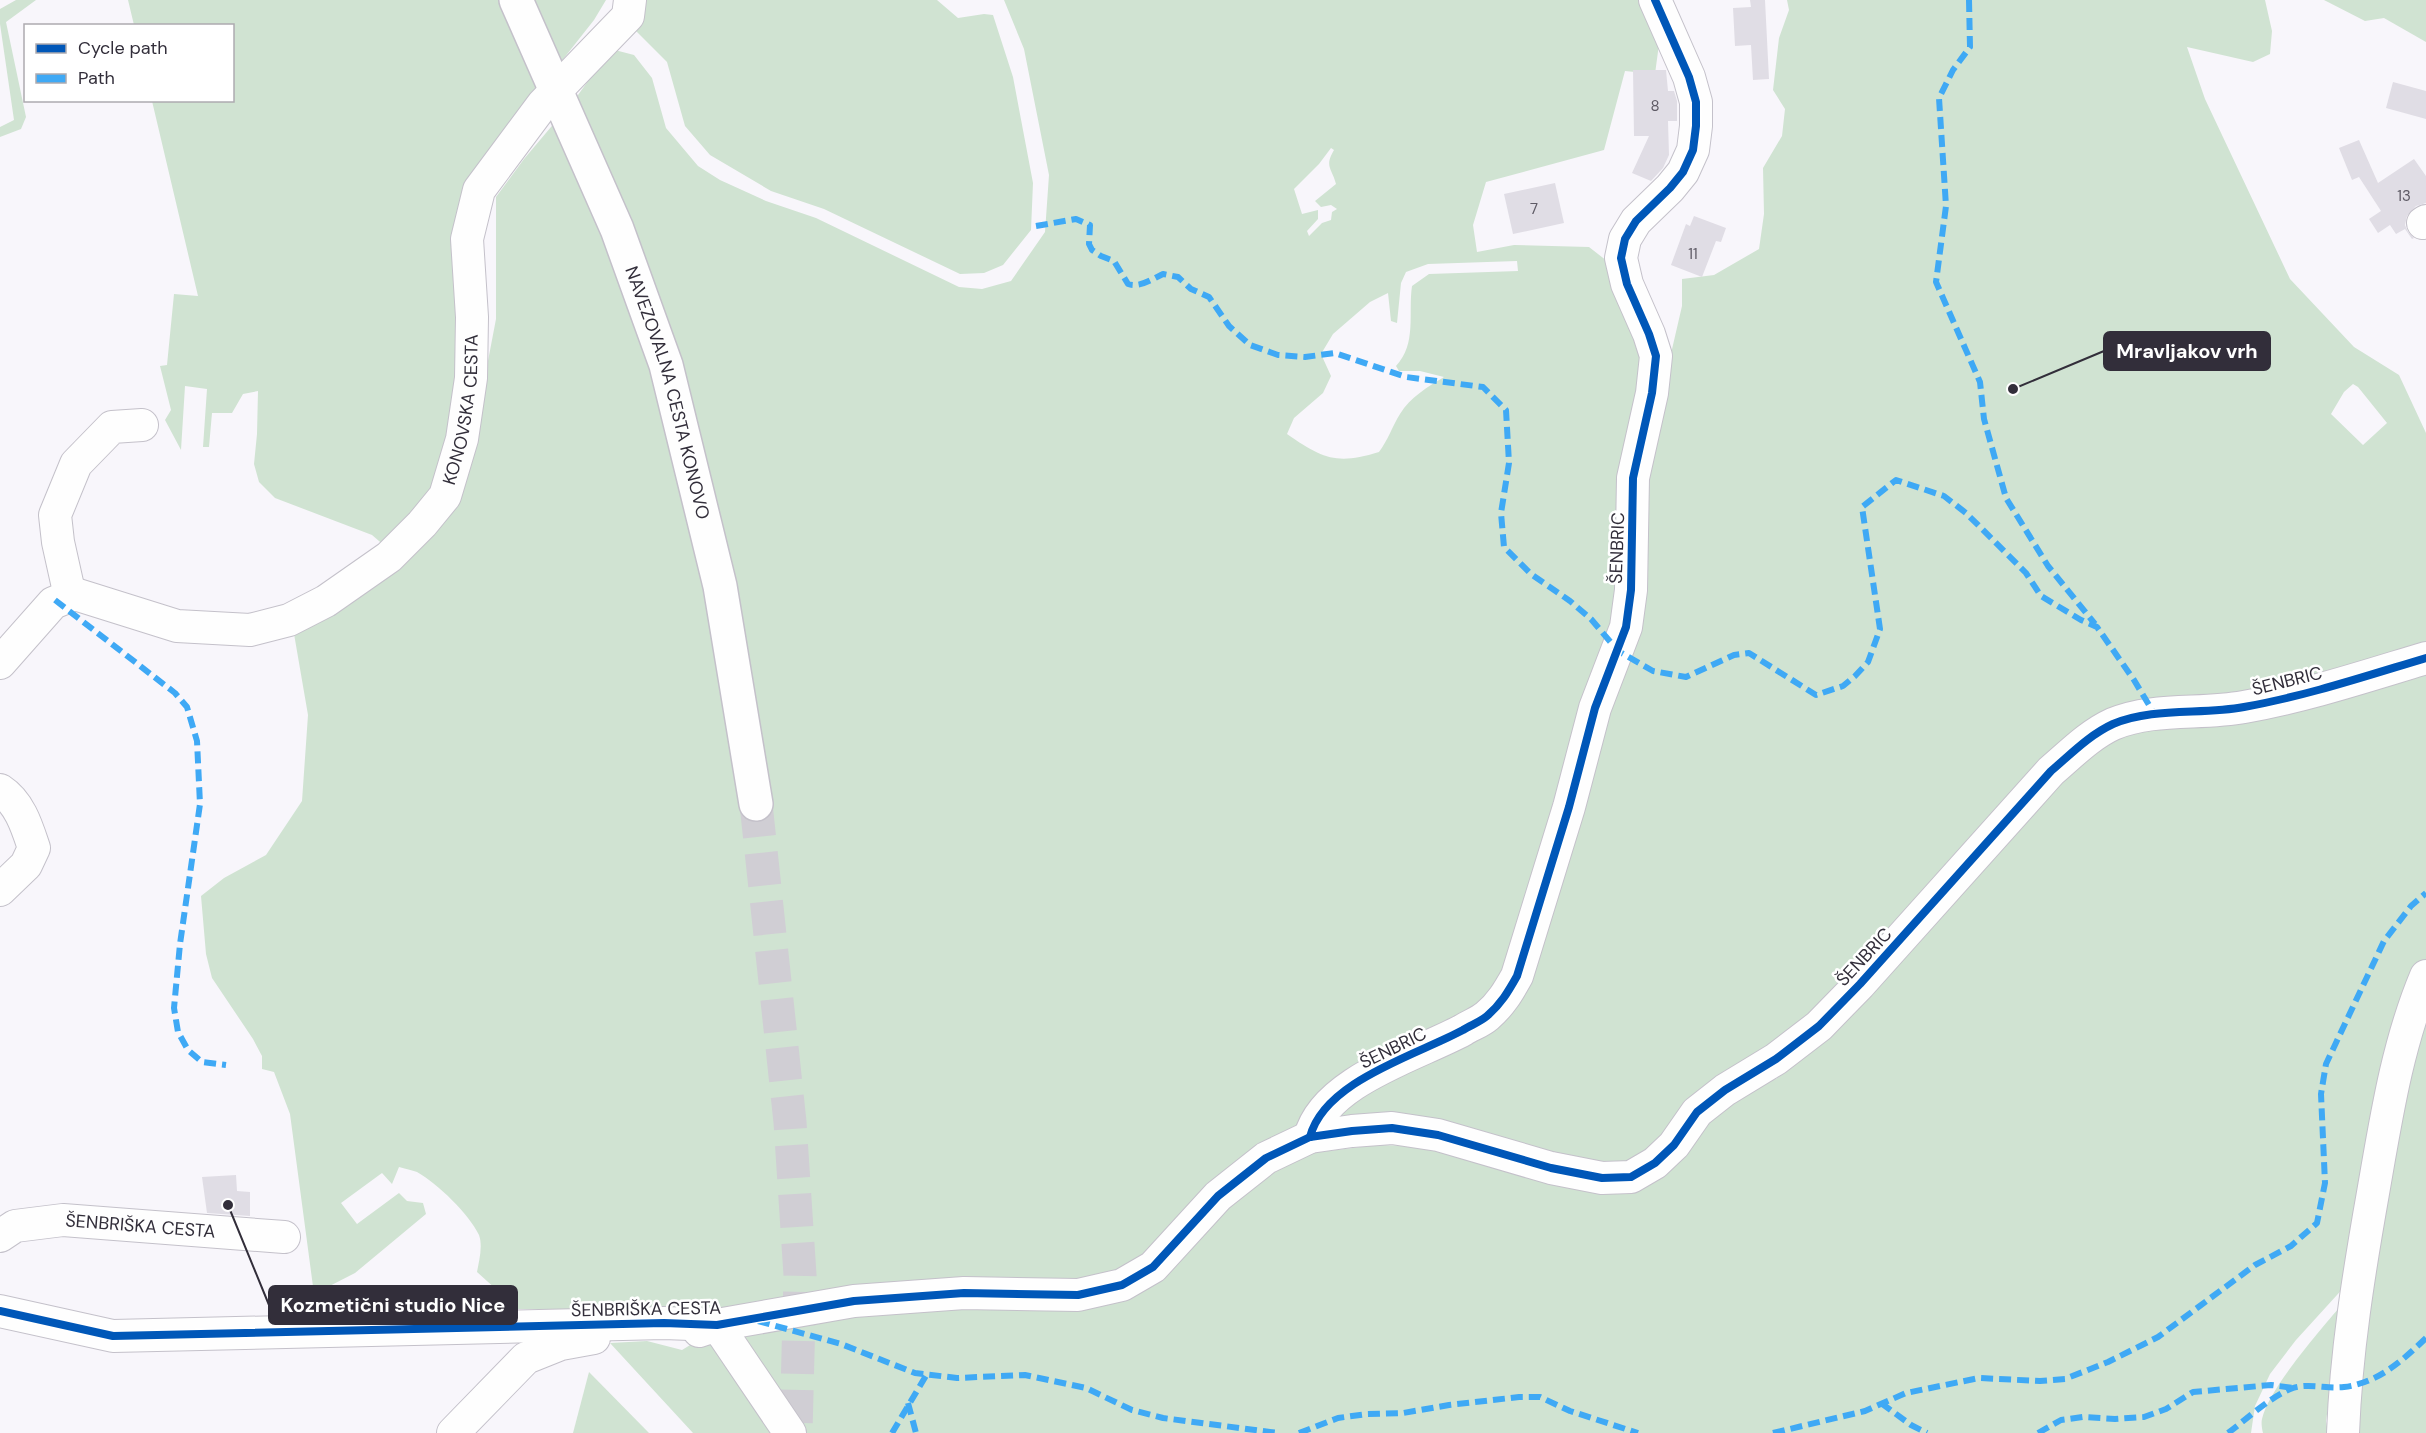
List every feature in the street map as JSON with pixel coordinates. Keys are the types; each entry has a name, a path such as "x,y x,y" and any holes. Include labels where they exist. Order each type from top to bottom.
{"main road":[{"name":"NAVEZOVALNA CESTA KONOVO","path":"516,0 616,230 666,365 720,586 756,804"}],"street":[{"name":"KONOVSKA CESTA","path":"70,596 75,594 177,626 250,630 288,620 326,601 389,557 422,525 445,496 462,439 471,378 472,317 467,239 479,190 543,104 628,16 630,0"},
{"name":"ŠENBRIC","path":"1655,0 1689,77 1696,102 1696,126 1693,150 1683,172 1670,189 1636,221 1625,239 1621,258 1627,284 1656,356 1652,393 1633,478 1631,590 1626,627 1595,708 1569,807 1517,975 1505,999 1485,1018 1358,1082 1329,1103 1313,1125 1310,1137 1392,1128 1438,1135 1551,1168 1602,1178 1631,1177 1655,1162 1674,1145 1698,1112 1725,1090 1776,1059 1819,1026 1860,984 2051,771 2086,740 2111,725 2132,717 2210,712 2246,707 2426,658"},
{"path":"0,663 53,603 70,596 58,542 55,515 76,464 112,427 142,425"},
{"path":"0,790 8,795 19,810 27,825 34,848 26,866 0,890"},
{"path":"2343,1433 2344,1387 2357,1283 2390,1091 2410,1013 2426,976"},
{"name":"ŠENBRIŠKA CESTA","path":"0,1311 113,1336 664,1323 717,1325 854,1301 964,1293 1078,1295 1122,1285 1153,1267 1218,1196 1266,1158 1310,1137"},
{"name":"ŠENBRIŠKA CESTA","path":"0,1236 15,1226 63,1220 284,1237"},
{"path":"453,1433 526,1358 561,1344 616,1333 676,1339 717,1325 790,1433"}],"green space":[{"path":"16,0 36,0 6,22 26,117 21,129 0,137 0,127 14,120 0,24 0,9"},
{"path":"128,0 606,0 594,20 463,186 479,267 444,487 386,547 372,535 275,498 259,482 254,464 258,391 243,394 232,413 212,413 209,447 203,447 207,389 185,386 181,450 165,420 171,410 160,366 167,365 174,294 198,296 152,102 234,102 234,24 134,24"},
{"path":"644,0 937,0 958,18 993,15 1013,77 1033,183 1031,230 1003,265 984,273 960,274 824,209 771,191 710,155 685,126 667,62 633,28"},
{"path":"1004,0 1649,0 1661,29 1655,74 1625,71 1604,150 1486,182 1473,225 1477,252 1514,245 1589,247 1607,261 1646,344 1624,605 1505,988 1353,1078 1119,1276 691,1318 641,1309 518,1309 477,1272 481,1244 479,1235 461,1209 425,1177 399,1167 392,1184 382,1173 341,1203 357,1224 399,1193 407,1201 423,1203 426,1214 355,1273 314,1294 290,1114 274,1072 262,1069 262,1056 253,1039 212,978 206,954 201,896 224,878 266,855 302,801 308,715 293,628 315,617 471,450 496,319 496,197 524,159 578,95 611,49 634,55 652,78 666,128 698,166 720,180 766,201 816,218 959,287 982,289 1011,281 1045,232 1049,175 1024,49","holes":["1331,148 1334,150 1329,164 1336,184 1315,201 1321,207 1331,205 1337,209 1332,212 1331,220 1322,223 1309,236 1307,231 1318,219 1318,210 1302,214 1294,189 1319,164","1517,261 1518,271 1429,274 1412,286 1409,338 1403,357 1396,366 1399,371 1420,371 1444,377 1409,402 1379,452 1341,459 1321,454 1287,434 1294,418 1323,393 1331,376 1321,354 1333,334 1370,302 1388,293 1391,321 1397,323 1401,283 1406,272 1428,264"]},
{"path":"1787,0 2265,0 2272,31 2270,54 2253,62 2187,47 2205,99 2290,279 2354,347 2399,375 2426,433 2426,647 2263,695 2116,713 1859,987 1667,1144 1615,1167 1333,1119 1345,1103 1473,1037 1583,796 1642,479 1682,306 1682,279 1714,275 1759,249 1764,214 1763,168 1782,136 1785,109 1773,90 1779,38 1789,10","holes":["2353,384 2387,423 2363,445 2331,414 2344,392"]},
{"path":"2324,0 2426,0 2426,42 2384,18 2365,21"},
{"path":"2426,662 2426,965 2347,1284 2296,1340 2270,1374 2255,1406 2251,1433 796,1433 737,1327 853,1306 1079,1304 1186,1238 1295,1155 1377,1145 1463,1147 1602,1189 1744,1083 1776,1079 1794,1066 1869,997 2081,754 2105,738"},
{"path":"2426,998 2426,1433 2341,1433 2389,1134"},
{"path":"2338,1309 2342,1312 2326,1421 2328,1433 2263,1433 2262,1419 2274,1393 2295,1362"},
{"path":"705,1336 782,1433 693,1433 610,1343 647,1341 682,1350"},
{"path":"589,1372 649,1433 573,1433"}],"building":[{"path":"1750,0 1765,0 1769,79 1753,80 1751,45 1735,46 1733,8 1751,7"},
{"path":"1633,70 1666,70 1668,91 1674,91 1677,101 1677,121 1668,121 1669,155 1663,168 1651,181 1632,173 1649,136 1634,136"},
{"path":"2393,82 2426,91 2426,119 2386,108"},
{"path":"2359,140 2378,183 2414,159 2426,176 2426,203 2416,206 2407,216 2405,225 2414,238 2412,239 2405,229 2396,234 2390,225 2378,233 2369,219 2381,211 2359,177 2352,180 2339,148"},
{"path":"1555,183 1564,223 1513,234 1504,194"},
{"path":"1694,216 1726,228 1721,242 1716,241 1702,277 1671,265 1686,224 1690,226"},
{"path":"236,1175 237,1191 250,1192 250,1216 207,1213 202,1177"}],"tunnel":[{"path":"756,804 790,1122 800,1275 796,1433"}],"marked path":[{"path":"1969,0 1970,47 1953,70 1939,98 1946,206 1936,282 1980,382 1984,419 2006,498 2048,566 2095,624"},
{"path":"1036,226 1076,219 1090,225 1089,244 1092,250 1114,261 1128,284 1141,284 1163,274 1178,277 1191,289 1209,297 1229,326 1250,345 1278,355 1305,357 1335,353 1406,377 1483,387 1506,410 1509,463 1501,513 1504,547 1531,574 1570,601 1591,619 1618,651 1653,671 1686,677 1734,655 1749,653 1816,695 1843,686 1868,662 1880,629 1862,507 1896,480 1944,496 1966,513 2026,573 2041,596 2097,627 2155,715"},
{"path":"55,600 175,693 187,707 197,741 200,804 180,944 174,1008 178,1032 188,1050 202,1062 226,1065"},
{"path":"1773,1433 1865,1411 1906,1393 1979,1378 2040,1381 2065,1379 2108,1362 2158,1337 2255,1265 2291,1246 2317,1223 2325,1183 2321,1094 2326,1064 2384,941 2411,906 2426,893"},
{"path":"758,1321 841,1344 915,1373 957,1378 1025,1375 1086,1388 1132,1410 1163,1418 1278,1433"},
{"path":"2228,1433 2268,1402 2293,1388 2344,1387 2379,1376 2398,1363 2426,1338"},
{"path":"892,1433 927,1374"},
{"path":"2038,1433 2061,1420 2083,1417 2115,1419 2144,1417 2166,1409 2193,1392 2271,1385 2294,1388"},
{"path":"1299,1433 1338,1418 1403,1413 1519,1397 1540,1397 1570,1411 1638,1433"},
{"path":"908,1403 916,1433"},
{"path":"1881,1403 1911,1425 1927,1433"}],"cycle path":[{"path":"1310,1137 1319,1117 1333,1100 1352,1085 1481,1020 1504,998 1517,976 1569,807 1595,708 1626,627 1631,590 1633,478 1652,393 1656,356 1627,284 1621,258 1625,239 1636,221 1683,172 1693,150 1696,126 1696,102 1689,77 1655,0"},
{"path":"0,1311 113,1336 664,1323 717,1325 854,1301 964,1293 1078,1295 1122,1285 1153,1267 1218,1196 1266,1158 1310,1137 1392,1128 1438,1135 1551,1168 1602,1178 1631,1177 1655,1163 1674,1145 1697,1112 1725,1090 1776,1059 1819,1026 1860,984 2051,771 2096,734 2113,724 2144,715 2244,707 2336,685 2426,658"}],"place":[{"name":"Mravljakov vrh","path":"2013,389"},
{"name":"Kozmetični studio Nice","path":"228,1205"}]}
